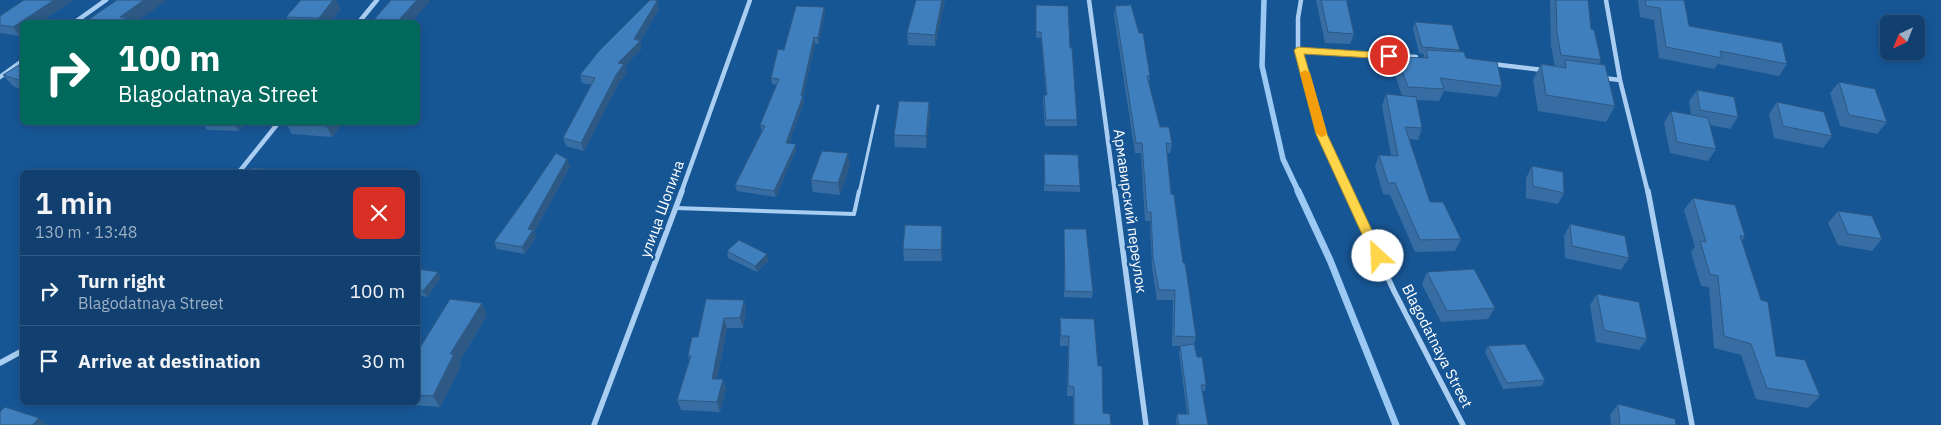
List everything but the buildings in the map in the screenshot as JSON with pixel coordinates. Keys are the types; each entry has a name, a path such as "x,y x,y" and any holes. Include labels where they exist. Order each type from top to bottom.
{"street":[{"path":"78,20 106,0"},
{"path":"361,20 377,0"},
{"name":"улица Шопина","path":"594,425 676,208 750,0"},
{"name":"Армавирский переулок","path":"1089,0 1146,425"},
{"name":"Blagodatnaya Street","path":"1301,0 1298,18 1298,50 1322,134 1394,291 1464,425"},
{"path":"1606,0 1620,80 1646,183 1692,425"},
{"path":"1298,50 1424,58"},
{"path":"0,77 20,62"},
{"path":"1482,63 1551,71"},
{"path":"1600,78 1620,80"},
{"path":"241,170 277,125"},
{"path":"0,363 20,352"}],"lane":[{"path":"676,208 854,214 878,106"}],"waterway":[{"path":"1264,0 1262,66 1283,159 1299,193"},
{"path":"1298,191 1330,260 1396,425"}],"slow traffic":[{"path":"1305,73 1321,133"}],"route":[{"path":"1378,256 1322,134 1298,50 1389,56"}]}
